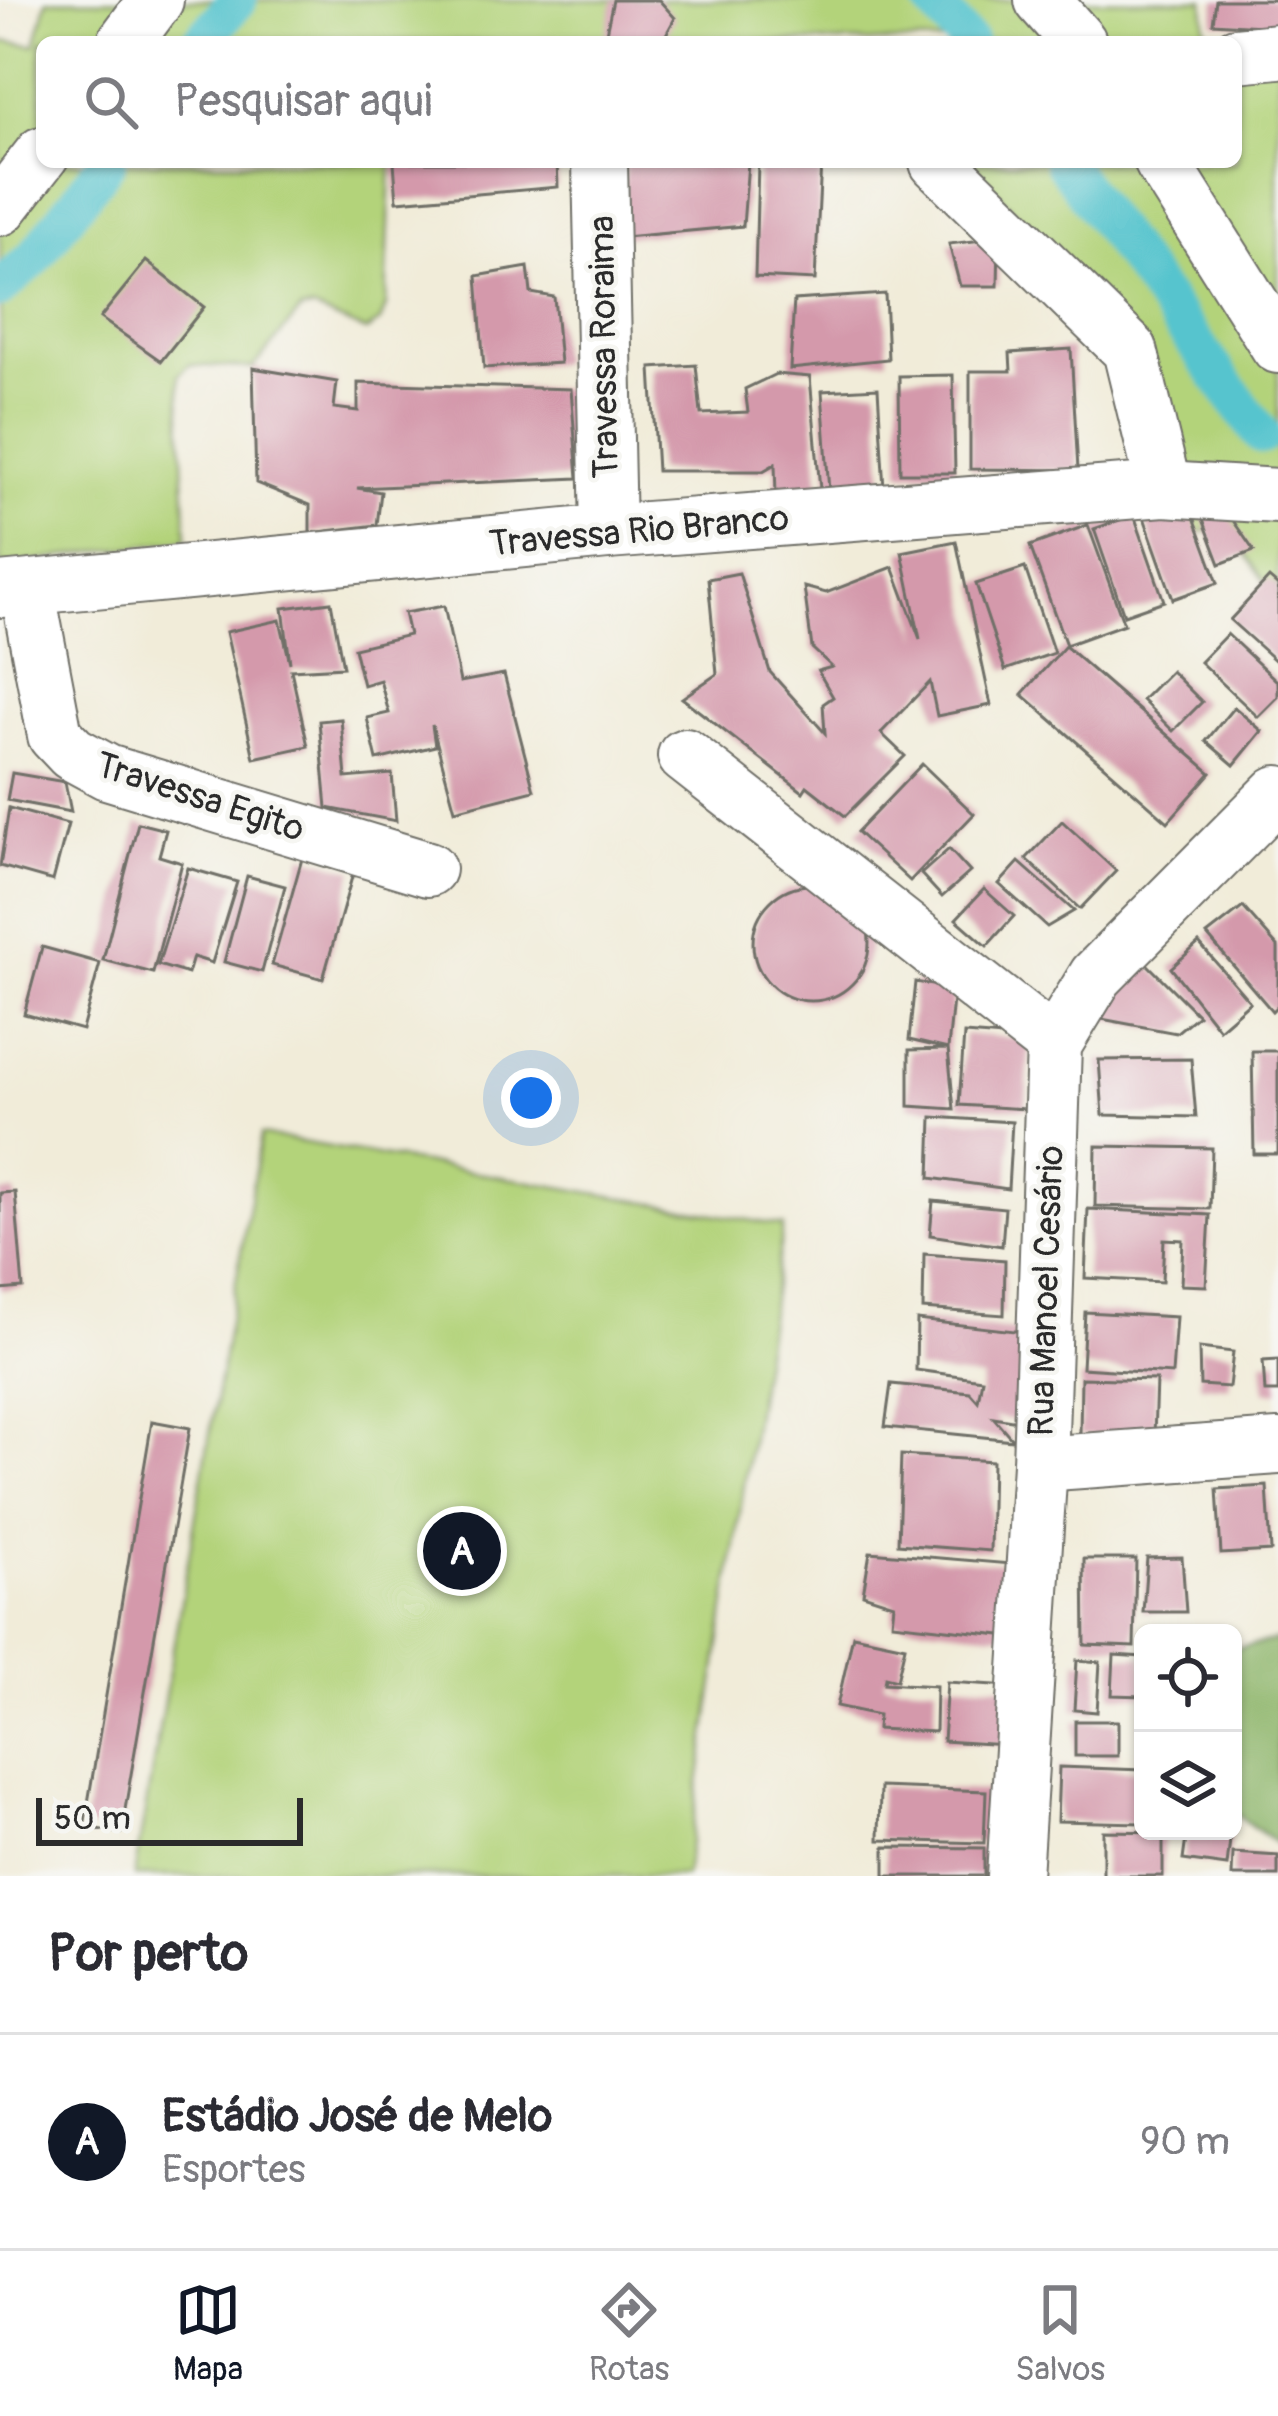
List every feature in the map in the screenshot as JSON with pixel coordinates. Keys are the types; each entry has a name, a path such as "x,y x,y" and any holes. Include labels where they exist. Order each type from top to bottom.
{"street":[{"path":"129,36 156,0"},
{"path":"1042,0 1074,36"},
{"path":"1242,54 1278,50"},
{"path":"0,208 36,162"},
{"name":"Travessa Roraima","path":"600,168 608,532"},
{"path":"943,168 1130,350 1164,490"},
{"path":"1166,168 1278,346"},
{"name":"Travessa Rio Branco","path":"14,589 608,532 1164,490 1278,496"},
{"name":"Travessa Egito","path":"14,589 55,735 72,753 107,772 428,869"},
{"path":"685,756 1054,1045"},
{"name":"Rua Manoel Cesário","path":"1014,1876 1040,1464 1054,1045 1096,976 1278,793"},
{"path":"1040,1464 1278,1447"}],"green space":[{"path":"47,0 1204,0 1206,34 1234,36 37,36"},
{"path":"1242,39 1278,55 1278,600 1234,538 1218,529 1182,535 1138,348 975,168 1242,168"},
{"path":"0,41 35,45 36,41 36,168 391,168 386,306 380,322 366,331 313,309 301,310 253,368 189,365 179,375 187,539 0,566"},
{"path":"261,1135 783,1226 685,1876 134,1876"},
{"path":"1278,1640 1278,1845 1242,1819 1242,1647"}],"building":[{"path":"613,0 659,0 675,18 665,36 605,36"},
{"path":"1216,0 1278,0 1278,27 1213,23"},
{"path":"394,168 557,168 558,187 397,201"},
{"path":"625,168 748,168 743,226 624,237"},
{"path":"758,168 821,168 815,280 755,277"},
{"path":"999,238 998,286 960,286 949,244"},
{"path":"146,261 204,307 161,361 100,318"},
{"path":"528,267 531,293 554,297 560,363 484,368 477,276"},
{"path":"885,294 888,359 790,369 794,300"},
{"path":"1071,349 1078,470 970,469 970,371 1011,371 1010,353"},
{"path":"696,365 701,414 748,412 745,389 776,374 810,377 820,489 776,495 775,464 763,471 657,471 651,368"},
{"path":"253,368 337,382 334,408 358,411 358,383 571,389 578,478 357,488 381,492 377,525 310,533 310,505 256,483"},
{"path":"953,375 955,473 900,473 899,376"},
{"path":"878,388 884,489 829,492 822,391"},
{"path":"1190,506 1218,583 1173,599 1141,509"},
{"path":"1225,509 1254,551 1220,564 1200,511"},
{"path":"1134,515 1164,601 1124,615 1094,529"},
{"path":"1088,525 1124,624 1066,645 1030,546"},
{"path":"956,541 991,705 937,716 930,682 881,733 905,756 845,816 807,786 803,792 682,698 717,674 708,579 739,573 770,672 825,733 823,704 833,697 818,671 832,667 812,648 804,587 826,593 893,567 920,639 902,552"},
{"path":"1025,568 1054,653 1005,670 976,584"},
{"path":"1269,578 1278,586 1278,663 1230,620"},
{"path":"331,602 343,667 291,670 308,746 254,758 226,632 280,620 290,663 283,608"},
{"path":"444,606 460,682 504,674 534,790 455,810 432,725 435,746 377,760 367,718 389,713 380,680 363,685 354,648 409,635 404,613"},
{"path":"1227,634 1278,682 1278,697 1258,717 1200,662"},
{"path":"1065,646 1211,773 1168,822 1022,694"},
{"path":"1171,671 1202,702 1173,731 1142,700"},
{"path":"1234,707 1262,731 1234,765 1206,741"},
{"path":"341,719 346,778 392,774 396,821 327,808 319,721"},
{"path":"922,764 974,814 910,881 857,832"},
{"path":"12,773 65,782 71,812 7,800"},
{"path":"9,808 68,824 53,881 0,866"},
{"path":"1062,821 1116,871 1080,909 1026,859"},
{"path":"138,823 166,830 159,856 182,863 153,973 103,960"},
{"path":"949,849 970,872 942,897 921,874"},
{"path":"303,855 354,870 323,979 272,965"},
{"path":"1019,862 1074,911 1047,927 999,884"},
{"path":"188,868 237,882 212,963 193,957 188,974 158,965"},
{"path":"247,876 285,886 262,972 224,962"},
{"path":"811,885 833,889 852,902 865,921 869,943 865,965 852,984 833,997 811,1001 789,997 770,984 757,965 753,943 757,921 770,902 789,889"},
{"path":"984,889 1014,916 987,946 956,919"},
{"path":"1243,907 1278,947 1278,1005 1272,1011 1207,935"},
{"path":"1199,943 1250,1002 1219,1029 1171,968"},
{"path":"42,947 100,963 82,1030 24,1014"},
{"path":"1146,963 1198,1015 1176,1033 1091,1017"},
{"path":"915,982 954,989 948,1049 909,1040"},
{"path":"964,1034 1030,1039 1026,1109 959,1105"},
{"path":"948,1049 954,1109 909,1106 909,1050"},
{"path":"1252,1051 1278,1051 1278,1154 1254,1154"},
{"path":"1191,1059 1196,1117 1103,1115 1099,1060"},
{"path":"932,1117 1012,1122 1008,1189 930,1178"},
{"path":"1096,1146 1212,1148 1210,1209 1095,1206"},
{"path":"15,1192 23,1288 0,1290 0,1193"},
{"path":"933,1201 1005,1208 1002,1246 930,1235"},
{"path":"1088,1209 1210,1215 1206,1286 1181,1285 1183,1240 1164,1239 1162,1282 1085,1278"},
{"path":"924,1254 1005,1260 1004,1315 923,1309"},
{"path":"1085,1312 1176,1317 1172,1374 1082,1368"},
{"path":"917,1320 1024,1332 1018,1421 993,1417 1013,1440 885,1427 891,1384 970,1392 978,1401 982,1379 916,1370"},
{"path":"1199,1348 1233,1352 1229,1387 1200,1385"},
{"path":"1278,1360 1278,1392 1265,1392 1263,1361"},
{"path":"1081,1378 1156,1380 1154,1436 1080,1435"},
{"path":"152,1421 190,1428 121,1833 84,1827"},
{"path":"901,1455 992,1461 990,1551 898,1544"},
{"path":"1267,1486 1271,1551 1221,1554 1217,1489"},
{"path":"870,1552 1023,1565 1011,1636 892,1623 894,1604 863,1594"},
{"path":"1182,1557 1186,1612 1143,1612 1147,1558"},
{"path":"1084,1559 1136,1559 1134,1647 1085,1645"},
{"path":"853,1635 905,1646 897,1680 885,1677 884,1683 936,1686 935,1732 877,1729 878,1715 837,1706"},
{"path":"1114,1655 1134,1656 1134,1696 1112,1695"},
{"path":"1077,1660 1100,1662 1097,1712 1074,1710"},
{"path":"947,1682 1010,1686 1006,1745 943,1741"},
{"path":"1075,1721 1118,1721 1118,1756 1075,1756"},
{"path":"1059,1767 1134,1770 1134,1823 1057,1821"},
{"path":"880,1787 986,1791 984,1843 879,1840"},
{"path":"1103,1831 1134,1832 1134,1840 1163,1840 1163,1876 1103,1876"},
{"path":"1186,1840 1230,1840 1227,1866 1183,1860"},
{"path":"885,1847 984,1848 984,1876 885,1876"},
{"path":"1233,1853 1278,1856 1278,1876 1232,1876"}],"waterway":[{"path":"206,36 238,0"},
{"path":"931,0 963,36"},
{"path":"0,288 34,258 102,168"},
{"path":"1067,168 1262,435"}],"place":[{"name":"Estádio José de Melo","path":"462,1551"}]}
